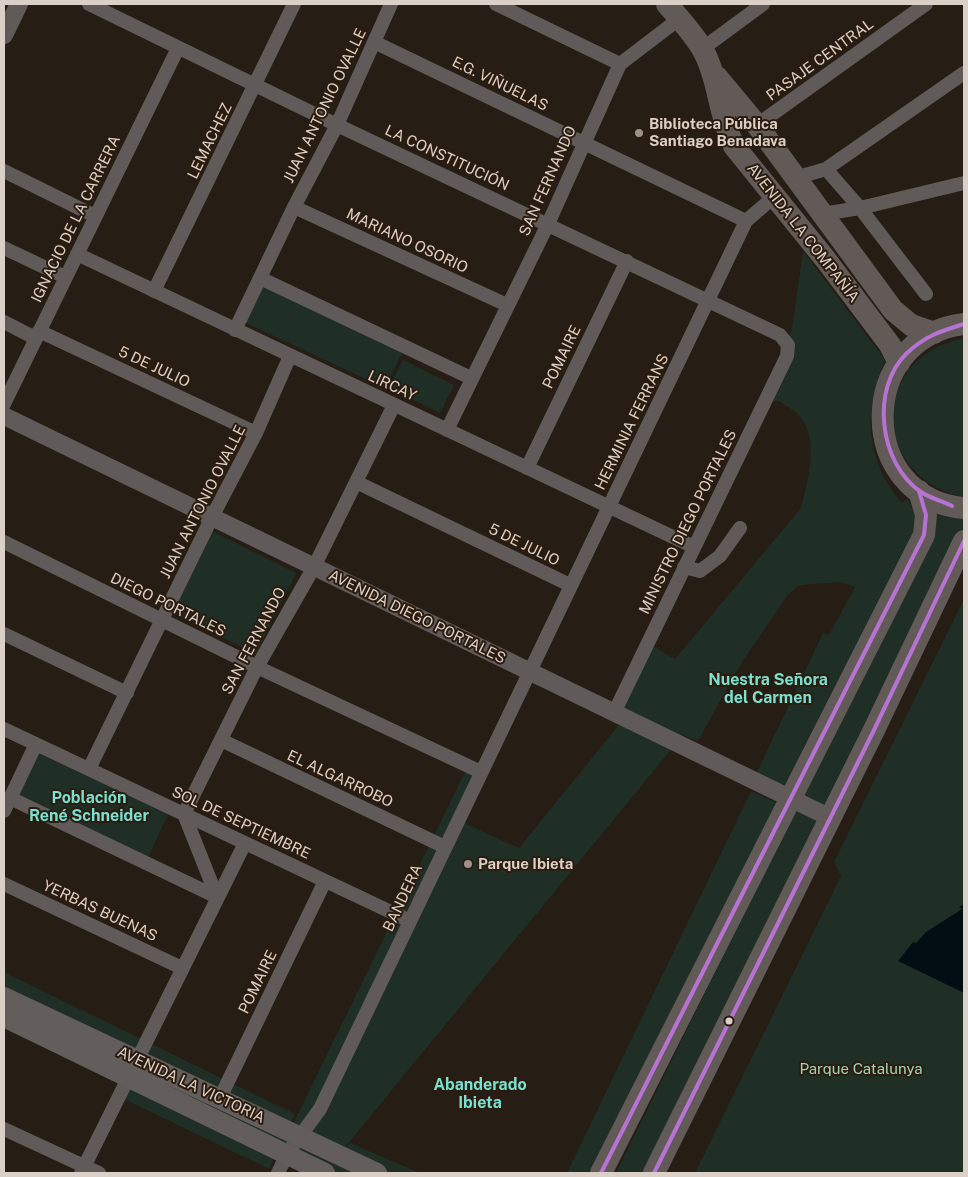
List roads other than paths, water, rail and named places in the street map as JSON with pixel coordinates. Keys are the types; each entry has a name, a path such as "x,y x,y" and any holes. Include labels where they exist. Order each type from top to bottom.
{"main road":[{"name":"AVENIDA LA COMPAÑÍA","path":"673,11 893,310 911,325 934,333"},
{"name":"AVENIDA LA COMPAÑÍA","path":"707,59 731,140 879,331 899,362"},
{"path":"964,324 934,333 914,346 899,362 884,392 882,425 891,457 899,471 919,491 944,504 964,508"},
{"path":"601,1173 924,535 926,516 919,491"},
{"path":"654,1173 831,818 964,541"},
{"name":"AVENIDA LA VICTORIA","path":"4,997 325,1173"},
{"name":"AVENIDA LA VICTORIA","path":"4,1017 133,1068 220,1098 377,1173"}],"street":[{"path":"4,34 19,4"},
{"name":"LA CONSTITUCIÓN","path":"89,4 337,125 780,335 788,345"},
{"name":"JUAN ANTONIO OVALLE","path":"235,330 294,207 337,125 391,4"},
{"path":"496,4 620,64"},
{"path":"707,59 763,4"},
{"name":"PASAJE CENTRAL","path":"757,125 926,4"},
{"name":"LEMACHEZ","path":"154,291 256,85 289,5"},
{"name":"SAN FERNANDO","path":"446,430 548,224 583,142 620,64 673,11"},
{"name":"E.G. VIÑUELAS","path":"374,42 746,221"},
{"name":"IGNACIO DE LA CARRERA","path":"4,404 178,48"},
{"path":"795,178 826,169 964,74"},
{"path":"826,169 860,208 926,294"},
{"path":"4,171 95,216"},
{"path":"822,214 860,208 964,183"},
{"name":"HERMINIA FERRANS","path":"529,671 746,221 775,196"},
{"name":"MARIANO OSORIO","path":"294,207 507,305"},
{"path":"4,248 65,277"},
{"name":"LIRCAY","path":"77,254 694,547"},
{"name":"POMAIRE","path":"527,468 627,261"},
{"path":"260,278 471,378"},
{"name":"5 DE JULIO","path":"4,322 37,334 256,434"},
{"name":"MINISTRO DIEGO PORTALES","path":"614,712 787,356 788,345"},
{"name":"JUAN ANTONIO OVALLE","path":"89,769 212,517 256,434 290,356"},
{"name":"SAN FERNANDO","path":"184,814 257,667 314,567 394,405"},
{"name":"AVENIDA DIEGO PORTALES","path":"4,416 831,818"},
{"name":"5 DE JULIO","path":"356,482 570,585"},
{"path":"684,568 700,572 720,556 740,528"},
{"name":"DIEGO PORTALES","path":"4,542 257,667 481,772"},
{"path":"4,634 127,692"},
{"name":"BANDERA","path":"278,1173 288,1154 302,1137 320,1109 529,671"},
{"name":"SOL DE SEPTIEMBRE","path":"4,729 410,921"},
{"name":"EL ALGARROBO","path":"220,740 445,847"},
{"path":"4,811 36,744"},
{"path":"10,798 217,897"},
{"path":"184,814 217,897"},
{"path":"83,1170 244,843"},
{"name":"POMAIRE","path":"220,1098 325,881"},
{"name":"YERBAS BUENAS","path":"4,884 182,968"},
{"path":"4,1128 83,1170 99,1173"}],"place":[{"name":"Biblioteca Pública Santiago Benadava","path":"639,133"},
{"name":"Parque Ibieta","path":"468,864"}],"district":[{"name":"Nuestra Señora del Carmen","path":"768,689"},
{"name":"Población René Schneider","path":"89,807"},
{"name":"Abanderado Ibieta","path":"480,1094"}],"park label":[{"name":"Parque Catalunya","path":"861,1069"}]}
